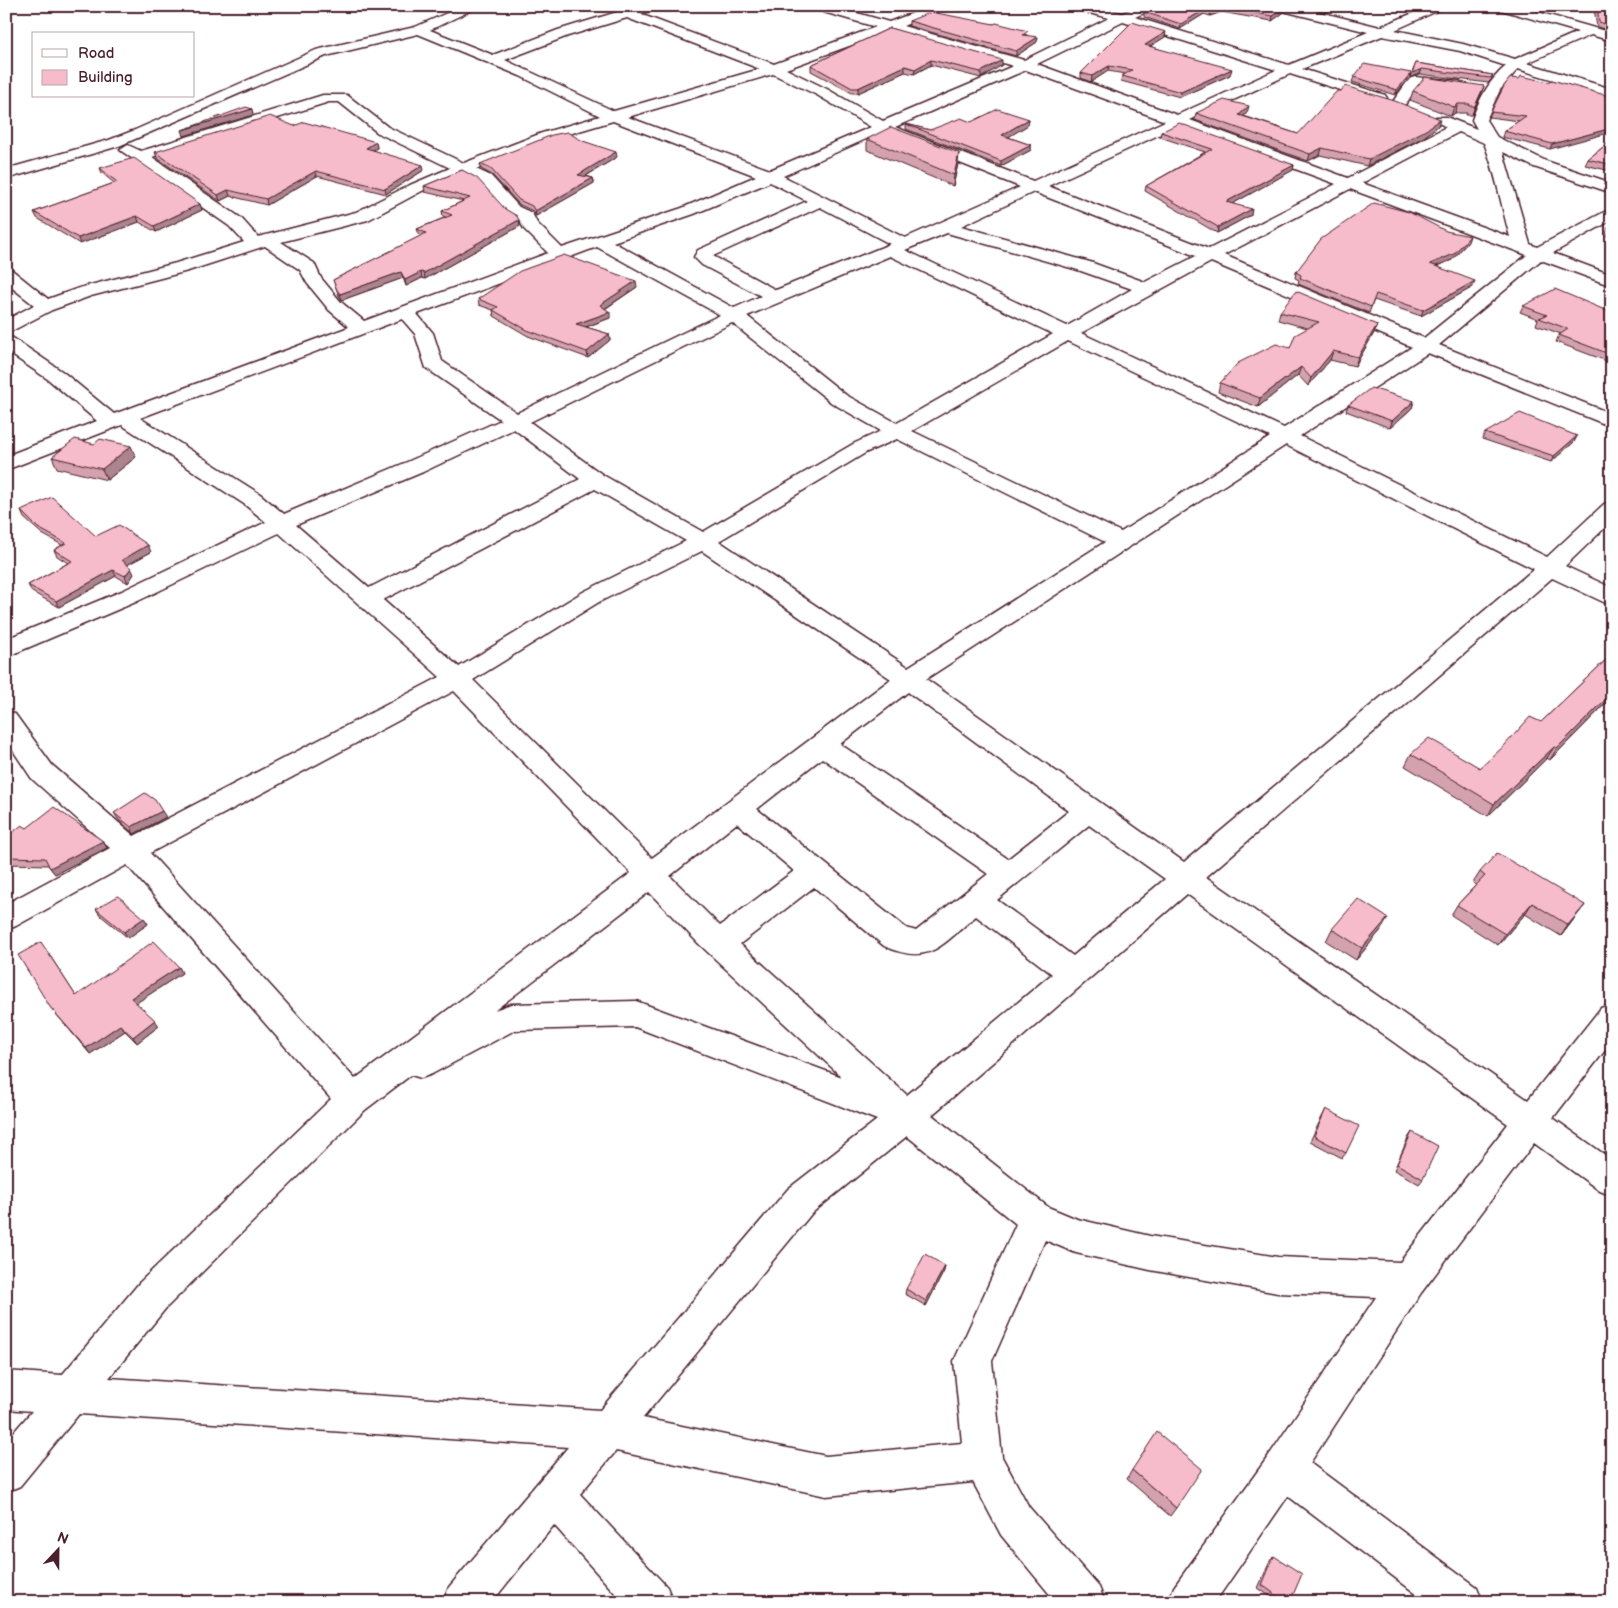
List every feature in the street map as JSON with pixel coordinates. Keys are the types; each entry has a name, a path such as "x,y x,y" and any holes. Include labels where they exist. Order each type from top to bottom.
{"street":[{"path":"6,174 114,143 322,53 419,30 474,6"},
{"path":"490,61 563,33 649,6"},
{"path":"817,6 1026,65 1612,281"},
{"path":"6,328 46,306 85,292 182,267 261,242 372,213 406,193 462,168 547,136 612,116 655,106 774,69 945,6"},
{"path":"1077,6 1399,103 1491,140 1540,164 1612,188"},
{"path":"6,464 560,254 688,211 1026,65 1107,23 1154,6"},
{"path":"1280,6 1384,32 1463,48 1514,66 1612,94"},
{"path":"6,649 130,596 281,523 516,421 644,357 775,296 946,227 1177,120 1442,6"},
{"path":"1502,6 1609,35"},
{"path":"627,13 774,69 822,92 882,127 1038,186 1612,421"},
{"path":"419,30 490,61 525,73 612,116 771,176 820,201 896,246 1066,332 1284,436 1612,598"},
{"path":"1530,250 1508,201 1502,169 1491,140 1479,120 1484,104 1492,90 1514,66 1590,31"},
{"path":"263,79 281,86"},
{"path":"1399,103 1413,83 1420,80 1492,90"},
{"path":"232,93 258,102 280,113"},
{"path":"298,94 315,102"},
{"path":"140,156 328,98 342,98 383,130 485,179 513,210 526,217 530,225 560,254"},
{"path":"6,918 131,850 457,679 591,596 703,541 860,448 897,431 986,382 1066,332 1458,127"},
{"path":"114,143 140,156 261,242 308,266 313,279 335,306 362,328"},
{"path":"775,296 708,261 703,257 704,254 820,201"},
{"path":"6,1472 73,1394 153,1295 353,1100 908,679 1426,346 1492,294 1530,250 1612,214"},
{"path":"946,227 1084,266 1147,289"},
{"path":"598,241 734,316 828,393 897,431 1120,541"},
{"path":"6,274 46,306"},
{"path":"406,312 424,333 433,364 516,421 595,480 703,541 908,679 1089,810 1612,1180"},
{"path":"6,342 118,420 252,499 281,523 457,679 719,943 907,1116 1036,1219 1076,1236 1150,1253 1278,1275 1408,1280"},
{"path":"367,599 595,480"},
{"path":"464,1602 800,1201 907,1116 1074,974 1549,568 1612,509"},
{"path":"6,720 42,772 131,850 353,1100"},
{"path":"821,744 1009,874"},
{"path":"736,808 895,937 908,943 922,943 1089,810"},
{"path":"719,943 815,871"},
{"path":"976,900 1074,974"},
{"path":"353,1100 510,1017 636,1014 907,1116"},
{"path":"1189,1602 1284,1468 1408,1280 1612,1017"},
{"path":"1036,1219 973,1361 983,1462 1015,1521 1084,1602"},
{"path":"6,1390 608,1430 826,1476 983,1462"},
{"path":"1284,1468 1462,1602"},
{"path":"554,1495 652,1602"}],"building":[{"path":"1155,6 1278,6 1284,8 1273,16 1222,7 1211,11 1205,9 1181,24 1144,12"},
{"path":"1597,6 1612,6 1612,26 1599,22"},
{"path":"931,12 996,23 1028,31 1023,35 1038,37 1016,51 909,21"},
{"path":"1132,22 1166,32 1145,45 1232,69 1181,92 1122,76 1132,70 1109,66 1092,76 1081,73"},
{"path":"890,28 1002,60 981,72 931,60 915,69 905,66 858,88 852,88 811,65"},
{"path":"1416,63 1493,75 1490,78 1422,69 1412,73"},
{"path":"1364,64 1411,73 1397,90 1354,77"},
{"path":"1521,76 1549,82 1552,80 1612,97 1612,128 1552,144 1504,131 1526,116 1491,112 1510,78 1519,79"},
{"path":"1425,77 1484,86 1475,106 1458,104 1454,107 1413,91"},
{"path":"1345,86 1395,101 1440,119 1426,130 1369,159 1322,148 1310,154 1196,113 1224,100 1249,106 1239,115 1298,134 1337,91 1341,91"},
{"path":"246,107 252,109 182,130"},
{"path":"998,109 1029,119 1002,135 1031,145 1001,161 906,124 930,130 961,118 971,122"},
{"path":"270,116 294,126 304,122 376,142 366,148 423,165 385,189 316,171 266,199 228,190 218,195 155,152"},
{"path":"1179,123 1294,165 1226,202 1252,209 1218,227 1146,186 1212,149 1161,132"},
{"path":"891,127 959,153 954,175 867,139"},
{"path":"567,132 583,141 616,152 578,175 593,178 535,211 532,206 519,200 491,169 480,164 552,135"},
{"path":"1612,140 1612,165 1588,159"},
{"path":"134,158 200,204 154,226 137,216 78,238 34,212 117,182 100,168"},
{"path":"462,170 477,178 505,209 517,216 519,220 424,273 421,272 405,280 401,272 340,294 333,280 426,233 417,229 452,215 442,211 470,198 424,186"},
{"path":"1374,203 1409,212 1446,231 1470,236 1454,254 1430,264 1475,281 1423,310 1376,294 1371,307 1300,278 1301,275 1296,272 1321,239"},
{"path":"1612,225 1612,234 1608,227"},
{"path":"564,255 636,281 600,305 610,312 576,324 609,334 587,352 527,330 493,310 498,307 478,299 520,271"},
{"path":"1555,289 1612,313 1612,355 1559,335 1568,329 1539,318 1547,315 1523,306"},
{"path":"1296,291 1377,325 1358,357 1333,351 1311,378 1301,367 1260,398 1220,383 1238,363 1276,344 1290,348 1295,335 1319,322 1280,312"},
{"path":"1371,388 1414,401 1392,421 1348,405"},
{"path":"1520,413 1577,436 1554,456 1485,433"},
{"path":"75,439 94,444 100,439 131,446 102,469 52,457"},
{"path":"52,497 96,536 119,525 148,545 122,560 131,568 125,576 113,570 56,601 28,585 72,561 54,550 66,543 38,528 21,511"},
{"path":"1612,654 1612,693 1557,748 1554,747 1494,804 1411,754 1429,738 1480,768 1504,746 1530,717 1541,722"},
{"path":"145,793 155,800 162,811 131,827 114,813"},
{"path":"54,807 103,841 50,868 45,858 6,857 6,837 22,825 27,828"},
{"path":"1497,853 1585,905 1568,925 1532,903 1505,934 1457,905 1485,876 1480,872"},
{"path":"118,896 144,918 124,932 96,909"},
{"path":"1358,899 1388,918 1362,948 1332,929"},
{"path":"154,941 179,967 131,998 155,1020 133,1037 120,1025 86,1048 50,1007 18,955 41,942 76,996"},
{"path":"1326,1109 1359,1126 1346,1153 1314,1136"},
{"path":"1412,1132 1438,1146 1423,1179 1397,1164"},
{"path":"925,1254 945,1266 926,1301 906,1289"},
{"path":"1157,1432 1202,1469 1176,1508 1132,1470"},
{"path":"1274,1556 1302,1574 1290,1602 1286,1602 1262,1585"}]}
